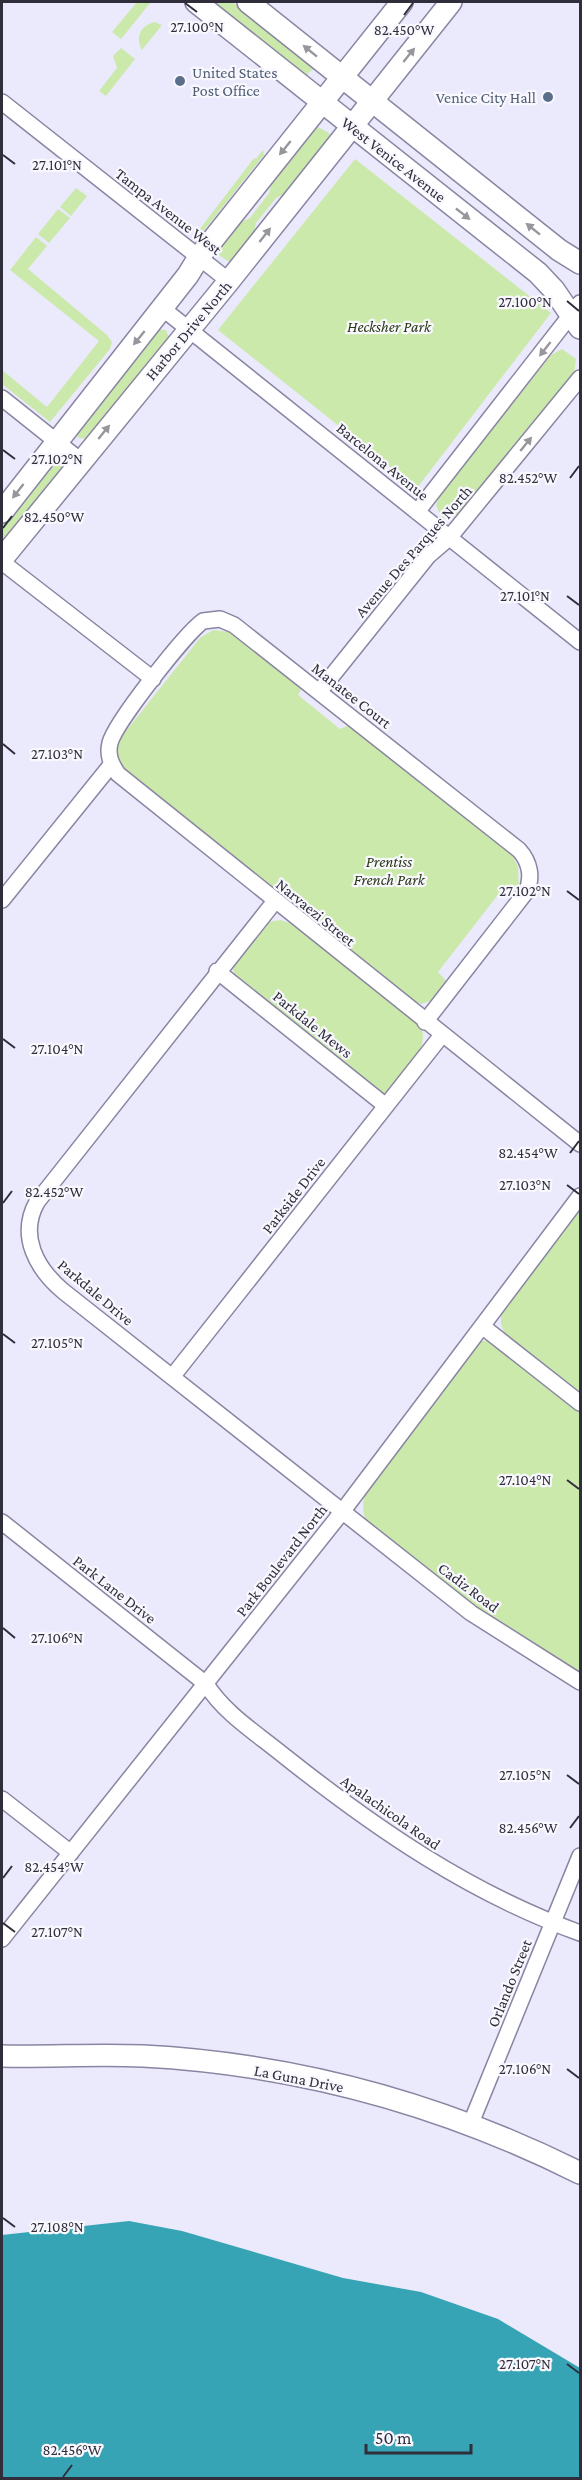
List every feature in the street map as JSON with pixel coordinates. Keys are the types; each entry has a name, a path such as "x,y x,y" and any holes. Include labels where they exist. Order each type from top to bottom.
{"street":[{"name":"West Venice Avenue","path":"196,2 537,273 578,315"},
{"name":"West Venice Avenue","path":"248,2 559,250 580,263"},
{"name":"Harbor Drive North","path":"2,512 162,308 199,257 402,2"},
{"name":"Harbor Drive North","path":"2,561 451,2"},
{"name":"Tampa Avenue West","path":"2,102 229,281"},
{"name":"Barcelona Avenue","path":"162,308 580,642"},
{"name":"Avenue Des Parques North","path":"417,512 578,315"},
{"name":"Avenue Des Parques North","path":"319,692 428,556 449,538 580,378"},
{"path":"2,398 81,461"},
{"path":"2,561 153,679 113,735 109,750 111,765 2,900"},
{"name":"Manatee Court","path":"153,679 198,624 208,620 220,620 234,625 519,850 528,865 530,879 526,892 425,1022"},
{"name":"Narvaezi Street","path":"111,765 125,781 425,1022 580,1141"},
{"name":"Parkdale Drive","path":"275,901 217,971 41,1196 34,1207 30,1223 33,1254 52,1282 342,1512"},
{"name":"Parkdale Mews","path":"217,971 386,1106"},
{"name":"Parkside Drive","path":"172,1377 442,1035"},
{"name":"Park Boulevard North","path":"2,1939 342,1512 580,1196"},
{"path":"482,1326 580,1403"},
{"name":"Cadiz Road","path":"342,1512 471,1613 580,1682"},
{"name":"Park Lane Drive","path":"2,1522 206,1684"},
{"name":"Apalachicola Road","path":"206,1684 227,1710 376,1826 475,1888 580,1933"},
{"path":"2,1799 71,1853"},
{"name":"Orlando Street","path":"471,2123 580,1856"},
{"name":"La Guna Drive","path":"2,2056 143,2056 204,2062 327,2083 399,2100 471,2123 580,2173"}],"green space":[{"path":"137,2 151,2 121,39 112,32"},
{"path":"207,2 232,2 316,68 309,72 306,80"},
{"path":"154,22 162,25 142,50 139,41 140,33 145,26"},
{"path":"121,48 135,59 106,96 99,91 117,68 113,56"},
{"path":"316,126 329,133 331,139 290,191 276,198 256,223 253,238 231,263 217,254 218,248 237,224 250,218 269,193 273,178"},
{"path":"263,150 264,155 202,233 193,238 254,158 256,159"},
{"name":"Hecksher Park","path":"355,159 551,313 417,488 218,330"},
{"path":"76,188 87,196 71,216 60,207"},
{"path":"58,209 70,218 49,243 38,234"},
{"path":"36,237 47,246 28,269 107,335 112,342 110,349 50,422 2,384 2,370 47,407 99,341 10,270"},
{"path":"157,329 166,330 169,338 88,439 79,438 75,433"},
{"path":"562,349 576,359 574,374 460,513 446,519 441,517 436,505 441,494 551,355"},
{"path":"58,455 64,457 67,465 2,550 2,523 54,457"},
{"name":"Prentiss French Park","path":"213,630 229,632 298,685 301,690 298,695 340,729 350,725 512,854 518,867 519,886 504,887 438,972 447,982 433,1000 421,1004 405,995 128,775 117,761 118,741 200,638"},
{"path":"281,920 294,925 421,1027 422,1045 418,1054 386,1095 380,1094 235,978 232,964 262,927 268,922"},
{"path":"580,1207 580,1395 505,1335 501,1324 501,1311"},
{"path":"480,1341 489,1341 499,1348 580,1411 580,1675 490,1619 366,1521 363,1501 367,1490"}],"water":[{"path":"129,2221 182,2231 343,2278 421,2292 498,2319 580,2368 580,2478 2,2478 2,2235"}],"place":[{"name":"United States Post Office","path":"180,81"},
{"name":"Venice City Hall","path":"548,97"}]}
